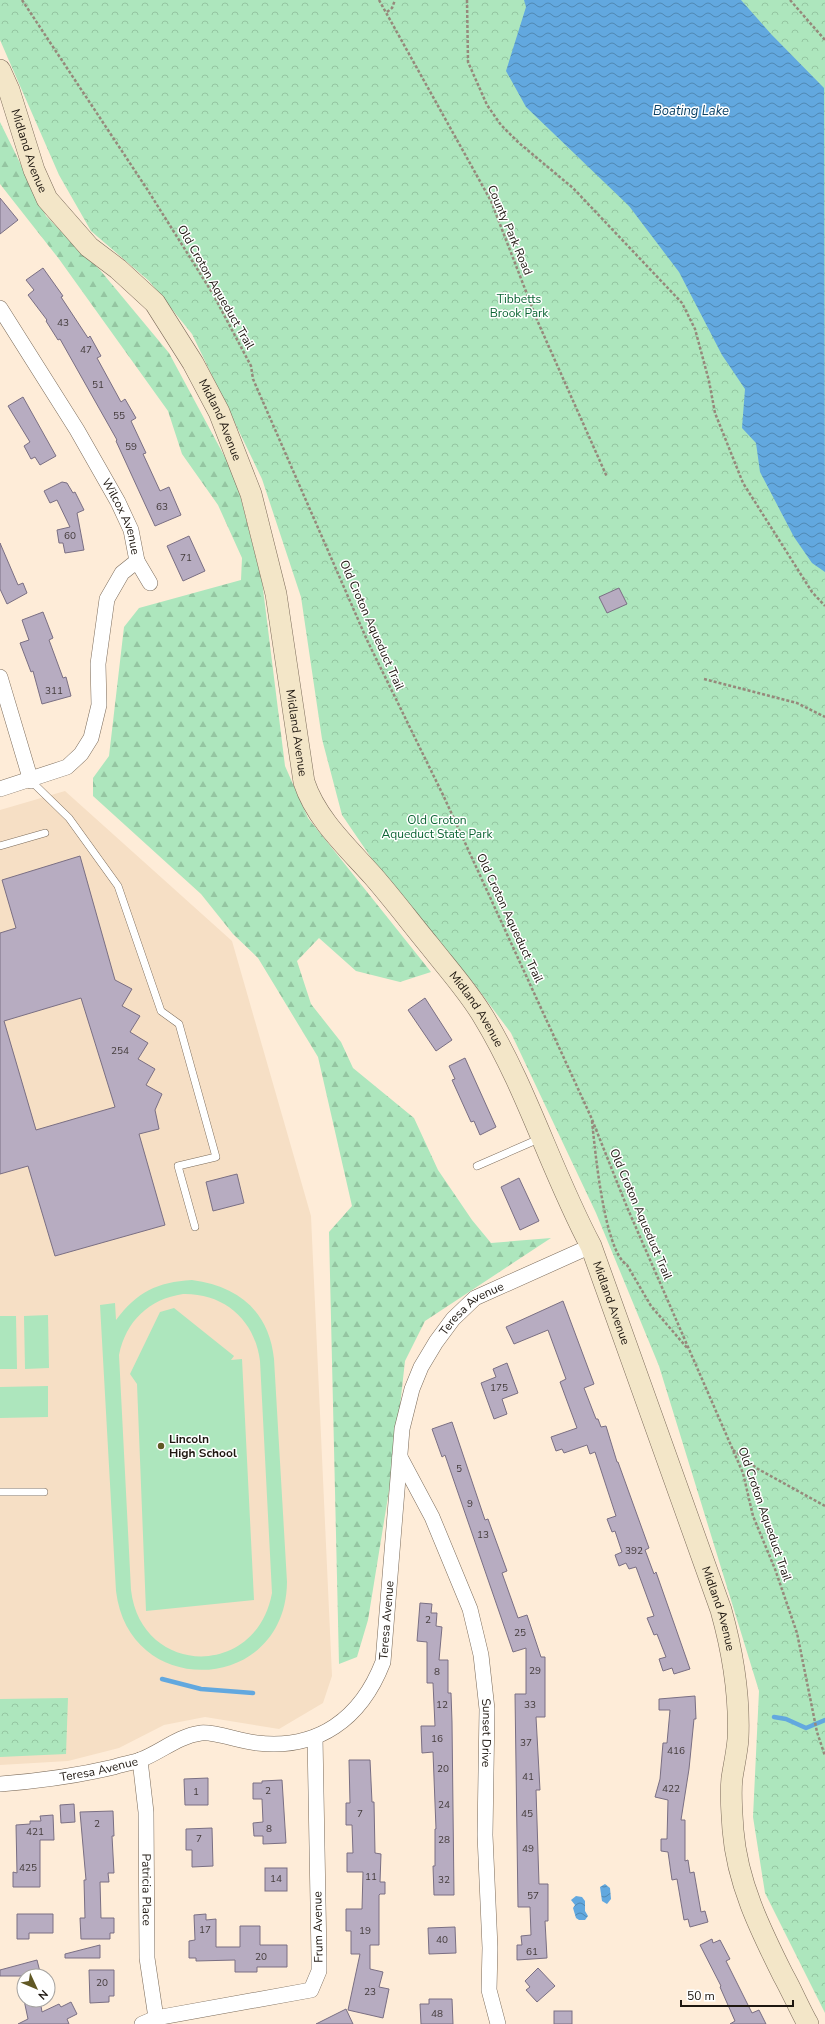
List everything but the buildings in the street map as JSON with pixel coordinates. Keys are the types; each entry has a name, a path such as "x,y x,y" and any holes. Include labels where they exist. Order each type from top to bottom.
{"street":[{"name":"Midland Avenue","path":"0,70 9,90 34,170 47,199 89,246 118,269 155,303 193,362 219,412 252,494 264,542 276,594 304,782 307,793 339,839 374,878 472,998 484,1016 514,1075 575,1216 591,1246 721,1610 730,1643 737,1689 738,1739 732,1778 732,1801 733,1832 739,1866 745,1891 775,1959 808,2024"},
{"name":"Wilcox Avenue","path":"0,308 77,430 118,502 131,530 137,561 122,573 108,599 98,664 99,705 91,738 81,754 67,767 30,781 0,789"},
{"path":"137,561 150,583"},
{"path":"0,677 30,781"},
{"name":"Teresa Avenue","path":"0,1784 49,1780 140,1760 183,1738 202,1732 256,1743 282,1745 315,1737 331,1730 343,1721 363,1702 376,1681 383,1662 402,1429 412,1389 429,1351 453,1319 475,1298 591,1246"},
{"name":"Sunset Drive","path":"400,1457 432,1517 470,1609 481,1656 487,1717 485,1835 490,1948 489,1990 498,2024"},
{"name":"Frum Avenue","path":"142,2024 156,2018 311,1990 319,1971 315,1737"},
{"name":"Patricia Place","path":"140,1760 146,1812 147,1958 156,2018"}],"lane":[{"path":"30,781 69,818 118,886 161,1011 179,1024 216,1157 178,1166 195,1227"},
{"path":"0,846 45,833"},
{"path":"477,1166 541,1138"},
{"path":"0,1492 44,1492"}],"path":[{"name":"Old Croton Aqueduct Trail","path":"22,0 168,222 213,294 251,366 253,379 367,640 444,797 591,1117 627,1206 743,1473 753,1516 775,1569 797,1633 813,1716 825,1756"},
{"name":"County Park Road","path":"379,0 491,201 537,320 607,477"},
{"path":"387,12 392,8 395,0"},
{"path":"467,0 468,62 486,106 501,125 519,143 572,188 682,303 695,329 709,381 715,413 743,483 812,592 825,606"},
{"path":"790,0 825,40"},
{"path":"704,679 797,703 825,717"},
{"path":"591,1117 597,1171 611,1237 620,1261 626,1265 651,1306 691,1353"},
{"path":"733,1449 758,1469 825,1506"}],"shaded area":[{"name":"Lincoln High School","path":"65,791 232,941 311,1216 332,1676 323,1703 279,1729 205,1717 164,1725 119,1748 68,1761 0,1765 0,810"}],"green space":[{"name":"Tibbetts Brook Park","path":"0,0 825,0 825,2013 765,1893 753,1817 759,1691 659,1366 596,1213 511,1033 475,985 372,859 342,815 322,739 301,597 262,479 192,334 149,281 91,231 59,175 0,40"},
{"path":"0,122 46,216 100,270 169,353 235,476 262,581 285,766 308,818 431,972 400,982 356,971 319,938 297,961 311,1004 341,1042 353,1068 414,1118 438,1170 472,1220 491,1243 551,1238 425,1321 405,1361 394,1460 368,1620 357,1657 339,1664 329,1232 352,1206 318,1057 258,958 233,934 201,894 93,796 93,778 109,756 124,627 139,608 241,580 242,558 218,505 182,454 168,411 59,259 0,184"},
{"path":"192,1280 209,1283 224,1288 249,1304 266,1328 271,1342 274,1359 287,1582 280,1619 262,1646 236,1663 206,1670 176,1666 148,1652 127,1627 116,1591 100,1305 115,1303 116,1320 132,1302 149,1290 168,1283","holes":["183,1294 212,1298 235,1312 252,1333 257,1346 260,1361 272,1593 262,1621 245,1641 223,1653 199,1656 176,1652 155,1639 139,1618 131,1590 119,1355 122,1343 133,1322 150,1307 171,1297"]},
{"path":"174,1308 234,1356 231,1360 242,1359 254,1600 146,1611 137,1384 130,1374 160,1312"},
{"path":"48,1315 49,1368 25,1369 24,1316"},
{"path":"0,1316 16,1316 17,1369 0,1369"},
{"path":"48,1386 48,1417 0,1418 0,1387"},
{"path":"68,1698 66,1754 0,1757 0,1699"}],"water":[{"name":"Boating Lake","path":"524,0 741,0 771,34 824,88 825,572 812,563 794,537 760,472 756,443 742,428 745,389 722,355 679,272 629,206 526,107 506,71 526,7"},
{"path":"605,1884 610,1888 611,1899 607,1904 602,1901 600,1887"},
{"path":"576,1896 582,1897 585,1901 585,1911 588,1916 585,1920 579,1920 576,1918 573,1908 575,1905 571,1900"}],"waterway":[{"path":"162,1679 201,1689 253,1693"},
{"path":"774,1717 786,1719 806,1728 825,1720"}],"place":[{"name":"Lincoln High School","path":"161,1446"}],"park label":[{"name":"Old Croton Aqueduct State Park","path":"437,827"}]}
